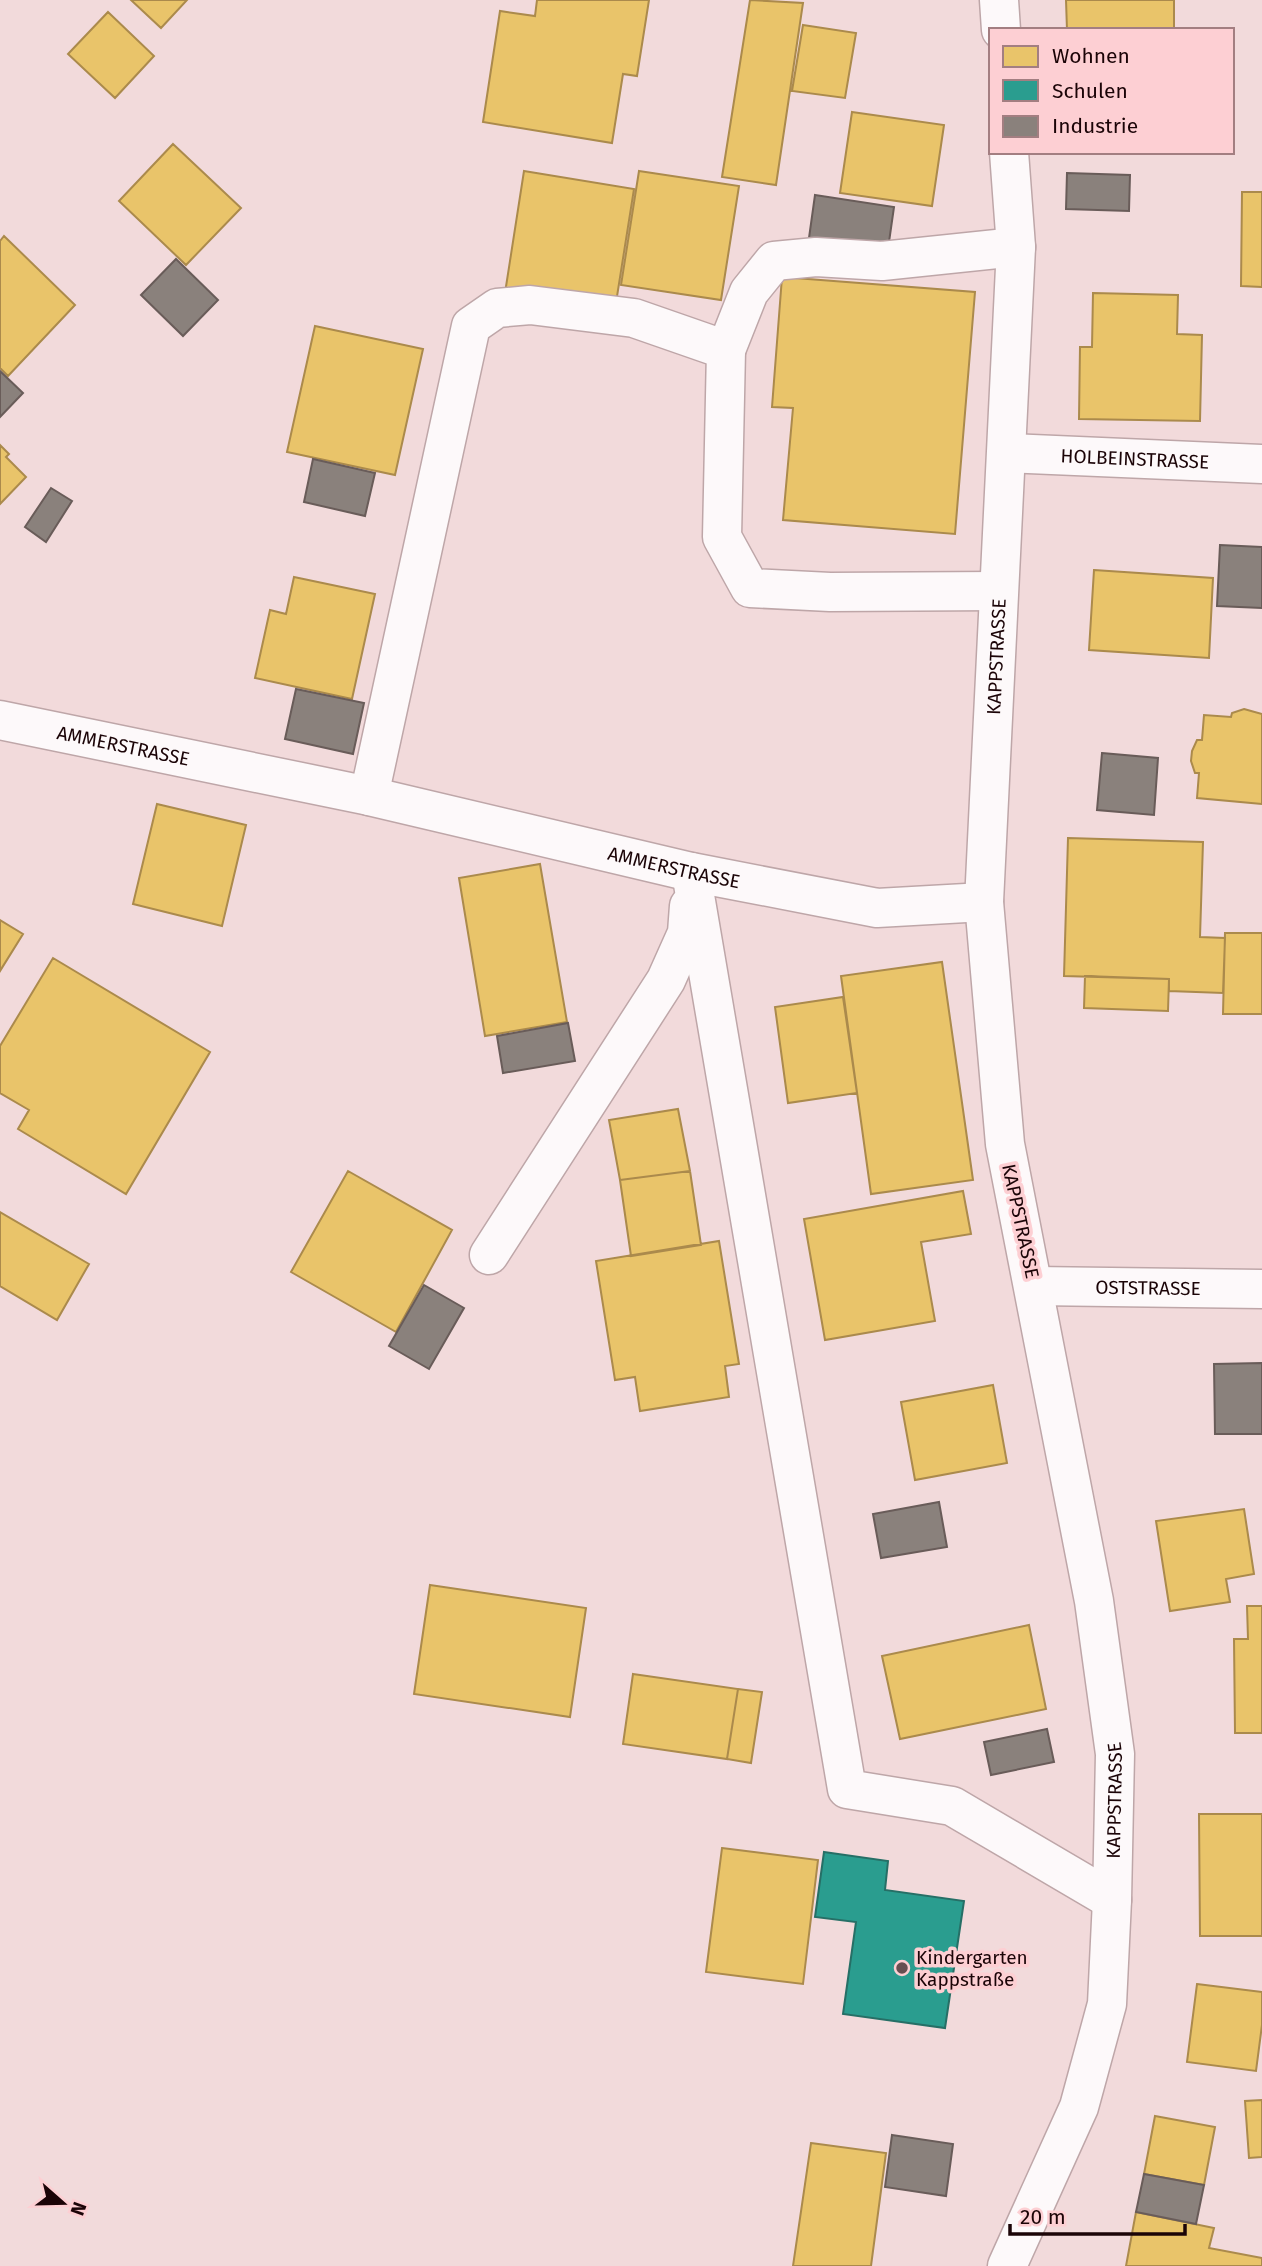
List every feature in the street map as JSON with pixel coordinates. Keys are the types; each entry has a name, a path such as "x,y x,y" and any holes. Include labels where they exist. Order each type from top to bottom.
{"street":[{"path":"999,0 1001,28"},
{"name":"KAPPSTRASSE","path":"1007,2266 1079,2107 1107,2004 1115,1754 1094,1601 1005,1144 984,902 1016,247 1009,154"},
{"path":"999,591 830,592 750,588 722,537 726,350 749,292 774,261 816,257 882,261 1016,247"},
{"path":"369,796 471,326 497,308 530,304 634,318 726,350"},
{"name":"HOLBEINSTRASSE","path":"1007,453 1262,464"},
{"name":"AMMERSTRASSE","path":"0,720 369,796 691,872 877,908 984,902"},
{"path":"489,1255 666,980 687,933 691,872"},
{"path":"691,872 847,1789 952,1805 1112,1900"},
{"name":"OSTSTRASSE","path":"1034,1286 1262,1289"}],"building: Wohnen":[{"path":"131,0 187,0 161,28"},
{"path":"537,0 649,0 637,76 623,74 612,143 483,122 500,11 535,16"},
{"path":"750,0 803,3 776,185 722,177"},
{"path":"1066,0 1174,0 1174,28 1067,28"},
{"path":"108,12 154,56 115,98 68,54"},
{"path":"803,25 856,33 845,98 792,91"},
{"path":"852,112 944,125 932,206 840,193"},
{"path":"173,144 241,208 186,265 119,201"},
{"path":"524,171 634,189 615,309 505,293"},
{"path":"639,171 739,186 721,300 621,285"},
{"path":"1242,192 1262,192 1262,287 1241,286"},
{"path":"4,236 75,305 8,376 0,368 0,241"},
{"path":"782,277 975,292 955,534 783,520 793,408 772,407"},
{"path":"1093,293 1178,295 1177,334 1202,335 1200,421 1079,419 1080,347 1092,347"},
{"path":"315,326 423,349 395,475 287,452"},
{"path":"0,445 9,454 6,457 26,477 0,504"},
{"path":"1094,570 1213,578 1209,658 1089,650"},
{"path":"294,577 375,594 352,699 255,678 270,610 286,614"},
{"path":"1244,709 1262,714 1262,804 1197,798 1199,773 1195,773 1191,761 1197,740 1202,740 1204,715 1231,717 1232,713"},
{"path":"157,804 246,825 222,926 133,904"},
{"path":"1068,838 1203,842 1200,937 1225,938 1223,993 1169,991 1169,979 1064,976"},
{"path":"540,864 567,1022 485,1036 459,878"},
{"path":"0,920 23,934 0,971"},
{"path":"1225,933 1262,933 1262,1014 1223,1014"},
{"path":"53,958 210,1052 126,1194 18,1129 29,1110 0,1093 0,1046"},
{"path":"942,962 973,1180 871,1194 841,976"},
{"path":"1085,976 1169,979 1168,1011 1084,1008"},
{"path":"843,997 857,1093 788,1103 775,1007"},
{"path":"678,1109 690,1171 620,1180 609,1120"},
{"path":"348,1171 452,1230 396,1332 291,1272"},
{"path":"690,1171 701,1245 631,1256 620,1180"},
{"path":"963,1191 971,1234 921,1242 935,1321 825,1340 804,1219"},
{"path":"0,1212 89,1264 57,1320 0,1286"},
{"path":"719,1241 739,1364 725,1366 729,1397 640,1411 635,1377 615,1380 596,1261"},
{"path":"993,1385 1007,1463 915,1480 901,1402"},
{"path":"1244,1509 1254,1574 1226,1579 1230,1602 1170,1611 1156,1521"},
{"path":"430,1585 586,1608 570,1717 414,1694"},
{"path":"1247,1606 1262,1606 1262,1733 1235,1733 1234,1639 1248,1639"},
{"path":"1029,1625 1046,1709 900,1739 882,1656"},
{"path":"633,1674 738,1689 727,1759 623,1744"},
{"path":"738,1689 762,1692 751,1763 727,1759"},
{"path":"1199,1814 1262,1814 1262,1936 1200,1936"},
{"path":"722,1848 818,1860 803,1984 706,1972"},
{"path":"1197,1984 1262,1992 1262,2025 1256,2071 1187,2062"},
{"path":"1262,2100 1262,2157 1249,2158 1245,2101"},
{"path":"1155,2116 1215,2127 1204,2185 1144,2174"},
{"path":"811,2143 886,2153 871,2266 793,2266"},
{"path":"1136,2212 1214,2228 1209,2248 1262,2258 1262,2266 1126,2266"}],"building: Schulen":[{"name":"Kindergarten Kappstraße","path":"824,1852 888,1861 885,1890 964,1901 945,2028 843,2014 856,1922 815,1917"}],"building: Industrie":[{"path":"1067,173 1130,175 1129,211 1066,209"},
{"path":"815,195 894,207 888,249 809,238"},
{"path":"176,259 218,300 183,336 141,295"},
{"path":"0,371 23,393 0,417"},
{"path":"313,459 375,473 365,516 304,502"},
{"path":"51,488 72,501 46,542 25,527"},
{"path":"1220,545 1262,547 1262,608 1217,606"},
{"path":"296,689 364,703 353,754 285,739"},
{"path":"1102,753 1158,758 1154,815 1097,810"},
{"path":"568,1023 575,1061 503,1073 497,1036"},
{"path":"424,1285 464,1308 429,1369 389,1346"},
{"path":"1262,1363 1262,1434 1215,1434 1214,1364"},
{"path":"939,1502 947,1547 881,1558 873,1514"},
{"path":"1047,1729 1054,1762 991,1775 984,1742"},
{"path":"892,2135 953,2144 946,2196 885,2187"},
{"path":"1144,2174 1204,2185 1196,2224 1136,2212"}],"place":[{"name":"Kindergarten Kappstraße","path":"902,1968"}]}
